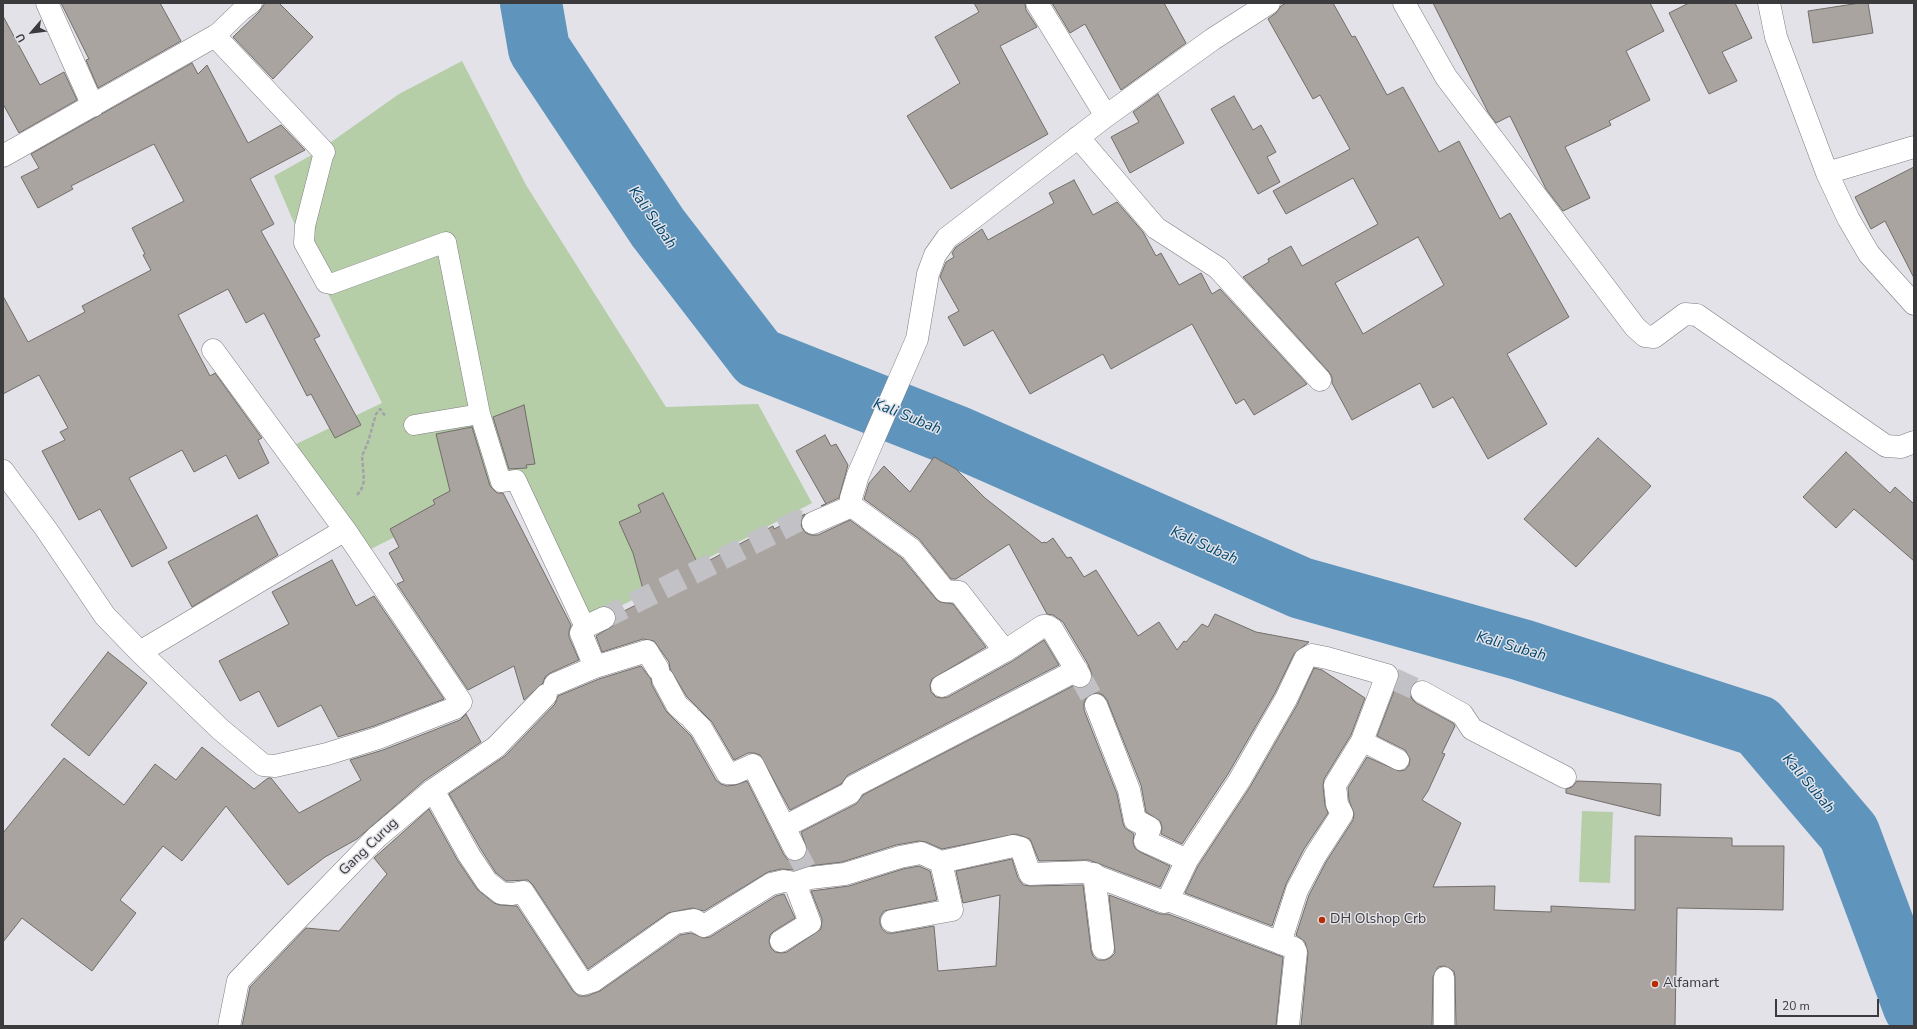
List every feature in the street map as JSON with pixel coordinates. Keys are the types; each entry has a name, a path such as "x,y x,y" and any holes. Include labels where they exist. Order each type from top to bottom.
{"street":[{"path":"47,3 93,106"},
{"path":"1037,3 1106,116"},
{"path":"1005,652 959,592 945,591 911,549 852,506 851,498 858,475 917,340 928,274 935,255 947,238 1078,137 1213,40 1269,3"},
{"path":"1404,3 1446,77 1630,321 1645,336 1654,337 1685,314 1697,316 1886,446 1901,447 1914,442"},
{"path":"1769,3 1776,37 1827,173 1848,218 1869,254 1914,304"},
{"path":"3,156 215,36 324,152"},
{"path":"1078,137 1156,228 1218,268 1320,380"},
{"path":"1827,173 1914,147"},
{"path":"3,471 46,529 105,616 220,729 263,765 268,767 327,754 378,738 455,708 461,702 345,530 213,350"},
{"path":"813,523 852,506"},
{"path":"140,652 345,530"},
{"path":"595,622 581,633 595,667"},
{"path":"795,849 784,827 850,793 854,786 1078,673 1052,629 1047,626 1043,626 1005,652 942,686"},
{"name":"Gang Curug","path":"229,1026 238,981 377,837 433,790 496,747 551,690 595,667 647,652 661,674 677,705 701,728 727,773 735,773 753,765 784,827"},
{"path":"1168,900 1187,860 1239,781 1286,699 1305,659 1312,655 1327,658 1390,677 1362,741 1335,785 1337,804 1342,814 1315,856 1297,890 1287,945"},
{"path":"1422,692 1462,714 1472,729 1565,777"},
{"path":"1096,705 1129,790 1135,820 1150,828 1144,841 1187,860"},
{"path":"433,790 487,882 500,893 512,894 523,892 583,984 593,981 675,923 694,920 704,926 770,884 804,878 845,874 900,857 921,853 940,862 1013,846 1021,848 1030,874 1085,872 1094,874 1164,902 1168,900 1287,945 1296,952 1288,1026"},
{"path":"892,921 952,910 940,862"},
{"path":"1094,874 1103,948"},
{"path":"781,941 810,923 804,878"}],"lane":[{"path":"215,36 232,10 252,3"},
{"path":"324,152 305,226 304,243 326,283 331,284 446,242 480,414 501,482 516,480 595,622"},
{"path":"414,425 480,414"},
{"path":"1362,741 1399,760"},
{"path":"1444,977 1444,1026"}],"path":[{"path":"345,530 353,518 352,508 355,498 361,490 364,481 362,456 368,442 376,414 380,409 390,423 398,428 404,429 414,425"}],"green space":[{"path":"462,61 526,185 666,407 758,404 812,503 712,556 669,582 590,621 519,474 371,549 292,446 382,403 300,237 274,176 317,152 399,94"},
{"path":"1582,811 1613,812 1610,883 1579,882"}],"building":[{"path":"61,3 160,3 181,41 98,88 86,60 89,59"},
{"path":"265,3 279,3 313,37 273,79 233,37 259,12"},
{"path":"974,3 1025,3 1026,10 1037,27 1000,46 1048,134 951,189 907,116 960,83 935,37 979,12"},
{"path":"1052,3 1164,3 1186,43 1121,90 1085,24 1070,33"},
{"path":"1286,3 1333,3 1352,37 1355,36 1387,95 1403,87 1439,152 1459,141 1500,219 1510,213 1569,317 1507,354 1547,424 1488,459 1453,397 1433,408 1420,383 1352,420 1332,383 1332,377 1329,372 1243,277 1269,262 1268,259 1291,246 1302,266 1378,224 1353,178 1286,214 1273,191 1350,149 1320,95 1313,99 1268,19 1276,13 1281,6","holes":["1418,237 1444,285 1363,334 1335,283"]},
{"path":"1433,3 1650,3 1664,31 1626,51 1650,100 1609,121 1611,125 1565,147 1590,198 1563,211 1546,189 1510,116 1496,123 1488,112"},
{"path":"1689,3 1735,3 1752,38 1722,52 1737,81 1709,94 1669,13"},
{"path":"1868,3 1873,33 1813,43 1808,11"},
{"path":"3,16 40,85 64,72 77,100 19,133 3,104"},
{"path":"192,63 198,74 207,65 248,143 281,125 305,150 250,179 274,224 261,231 320,336 314,339 361,425 335,438 311,394 307,396 264,313 246,323 228,289 178,315 210,376 215,373 262,438 258,440 269,463 239,479 226,455 194,472 182,450 129,478 167,548 132,567 100,509 79,520 42,451 65,440 60,432 68,428 39,375 3,394 3,296 28,342 85,312 82,306 151,270 132,228 184,201 154,144 71,186 73,189 38,208 21,177 39,168 31,154"},
{"path":"1158,94 1184,143 1130,173 1111,137 1139,122 1133,112"},
{"path":"1234,96 1253,130 1261,125 1276,152 1267,157 1280,182 1258,194 1211,109"},
{"path":"1914,167 1914,278 1885,221 1871,229 1855,197"},
{"path":"1074,180 1093,215 1117,202 1143,232 1156,256 1161,253 1179,285 1201,273 1212,294 1220,289 1307,384 1254,415 1244,399 1236,404 1192,324 1111,369 1103,354 1030,394 993,330 964,346 948,317 959,311 940,277 946,262 954,257 952,253 956,247 982,229 988,240 1054,203 1049,193"},
{"path":"524,405 535,464 526,465 527,468 509,469 493,417"},
{"path":"472,427 490,486 497,493 503,493 571,625 569,637 579,660 550,673 545,677 543,683 524,700 514,666 468,690 397,584 404,581 389,553 399,547 390,529 435,504 433,500 450,491 436,434"},
{"path":"825,435 831,446 836,444 848,465 839,498 826,504 796,451"},
{"path":"1598,438 1651,486 1576,567 1524,519"},
{"path":"1846,452 1890,493 1895,487 1914,504 1914,561 1854,509 1836,528 1803,497"},
{"path":"934,457 956,469 985,498 1042,543 1046,543 1053,538 1067,558 1071,557 1084,577 1096,570 1138,636 1159,622 1177,650 1202,624 1208,627 1215,614 1256,632 1309,642 1294,654 1275,693 1228,774 1182,844 1161,834 1162,827 1160,821 1146,812 1141,785 1107,700 1103,695 1098,693 1091,694 1086,698 1084,710 1117,794 1125,828 1134,834 1133,842 1135,848 1140,852 1170,866 1160,887 1089,860 1039,861 1030,839 1016,834 942,849 926,842 919,841 896,845 842,862 809,866 794,870 781,869 768,872 704,911 692,908 668,913 588,969 533,885 528,880 506,881 496,873 449,794 505,756 555,704 558,696 599,679 641,666 651,679 652,685 666,711 691,736 716,780 727,786 747,781 784,855 788,860 795,861 801,860 806,856 807,850 801,832 856,804 863,795 1073,686 1081,688 1087,686 1091,682 1092,675 1088,664 1063,622 1053,615 1047,614 1009,544 956,579 951,579 919,539 864,499 869,483 884,466 910,492"},
{"path":"663,493 699,566 773,526 774,529 805,514 801,522 802,528 806,533 818,535 850,520 902,558 936,599 940,602 953,604 986,647 932,679 930,685 931,692 936,697 948,697 1011,662 1044,640 1059,665 848,775 841,784 790,810 760,755 748,753 734,760 712,722 687,697 670,669 669,662 654,641 643,639 602,652 596,636 614,625 616,615 646,600 633,553 619,522 641,512 638,505"},
{"path":"257,515 278,555 192,607 168,562"},
{"path":"332,560 356,606 374,596 444,699 374,726 338,737 321,705 278,727 259,691 240,701 219,661 289,624 272,592"},
{"path":"108,652 147,683 89,756 51,725"},
{"path":"1314,668 1322,670 1365,698 1351,735 1324,779 1323,786 1325,805 1328,813 1304,849 1286,884 1272,926 1185,893 1198,866 1250,787 1297,705"},
{"path":"1399,678 1413,684 1410,693 1412,699 1416,703 1453,723 1455,726 1442,753 1445,754 1428,791 1422,800 1461,823 1433,887 1495,886 1494,910 1551,912 1551,906 1635,910 1635,836 1732,838 1732,846 1784,846 1783,910 1677,908 1675,1026 1456,1026 1454,971 1444,966 1438,967 1433,977 1432,1026 1301,1026 1308,953 1305,942 1296,935 1309,895 1326,862 1353,820 1354,814 1349,800 1348,788 1367,757 1399,771 1405,770 1409,765 1410,759 1405,750 1377,736"},
{"path":"466,714 481,742 425,780 357,839 325,857 288,885 226,806 182,861 163,846 120,900 136,913 92,971 22,918 3,942 3,833 64,758 124,805 155,764 176,780 202,747 254,789 268,778 271,778 299,813 361,780 350,760 383,750 460,720"},
{"path":"1577,781 1661,784 1660,816 1566,793 1566,789 1572,787"},
{"path":"429,809 458,861 477,889 494,903 500,905 517,906 573,991 579,996 587,996 600,991 680,935 691,933 704,938 710,937 776,896 784,894 795,918 774,931 770,935 769,942 771,948 775,952 787,952 821,929 822,919 811,891 849,886 903,869 919,866 930,871 937,900 884,911 880,917 882,929 887,933 894,933 934,926 938,971 996,966 1000,895 963,903 956,871 1012,859 1018,878 1023,885 1083,885 1091,950 1093,956 1098,960 1110,958 1115,953 1109,895 1160,914 1168,914 1283,957 1276,1026 242,1026 250,987 306,928 339,931 387,874 374,858"}],"waterway":[{"name":"Kali Subah","path":"531,3 539,49 658,228 758,358 958,437 1301,588 1522,650 1758,726 1849,833 1914,1007"}],"tunnel":[{"path":"604,618 798,521 813,523"},
{"path":"1080,676 1096,705"},
{"path":"1394,679 1422,692"},
{"path":"795,849 807,872"}],"place":[{"name":"DH Olshop Crb","path":"1322,920"},
{"name":"Alfamart","path":"1655,984"}]}
